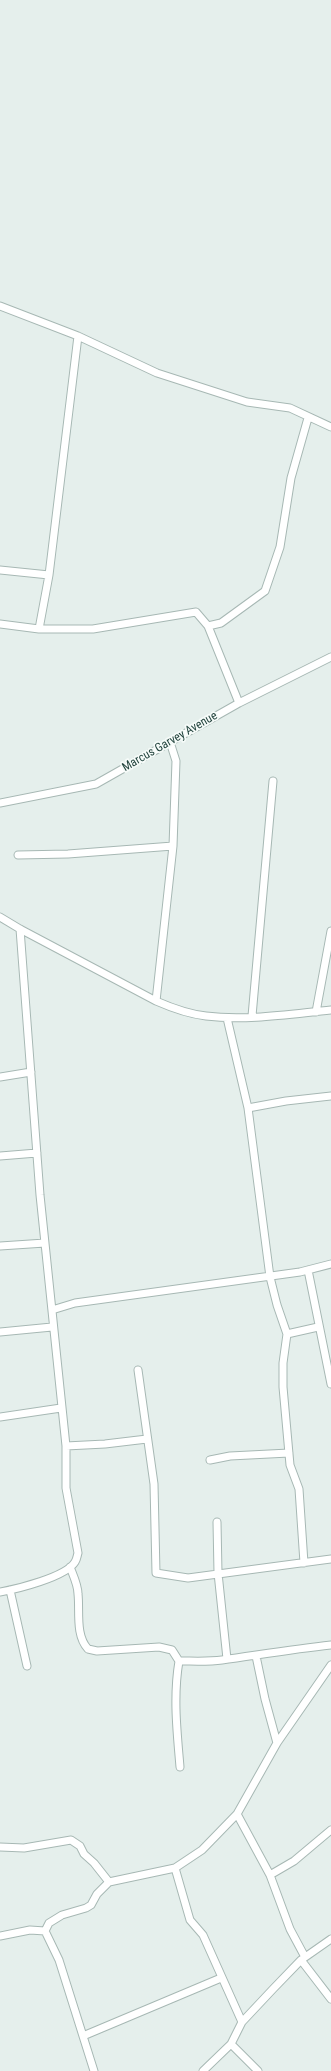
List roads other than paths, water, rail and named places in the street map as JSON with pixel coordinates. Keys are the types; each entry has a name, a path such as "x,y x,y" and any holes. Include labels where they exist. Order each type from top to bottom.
{"street":[{"path":"0,306 78,336 157,373 247,402 290,408 308,418 331,427"},
{"path":"39,629 49,575 78,336"},
{"path":"208,626 221,623 265,591 280,547 291,478 308,418"},
{"path":"0,570 49,575"},
{"path":"0,624 39,629 93,629 196,612 208,626 239,703"},
{"name":"Marcus Garvey Avenue","path":"0,803 96,784 239,703 331,657"},
{"path":"156,1001 172,846 176,761 170,742"},
{"path":"252,1016 273,781"},
{"path":"18,855 68,854 172,846"},
{"path":"0,916 20,929 156,1001 176,1009 205,1016 227,1018 331,1010"},
{"path":"0,1592 38,1582 70,1567 75,1562 78,1546 66,1488 66,1446 52,1327 52,1310 37,1153 20,929"},
{"path":"316,1012 331,931"},
{"path":"227,1018 248,1108 270,1277 287,1334 283,1363 283,1388 290,1465 299,1489 304,1563"},
{"path":"0,1077 31,1072"},
{"path":"248,1108 286,1101 331,1096"},
{"path":"0,1156 37,1153"},
{"path":"0,1246 45,1243"},
{"path":"52,1310 75,1303 270,1277 331,1264"},
{"path":"308,1270 318,1327 331,1384"},
{"path":"0,1332 52,1327"},
{"path":"287,1334 318,1327"},
{"path":"138,1370 154,1484 156,1573 188,1578 331,1559"},
{"path":"0,1417 62,1408"},
{"path":"66,1446 105,1444 147,1439"},
{"path":"210,1460 230,1456 289,1453"},
{"path":"217,1522 218,1573 227,1659"},
{"path":"70,1567 78,1592 78,1616 82,1639 88,1649 98,1651 165,1648 172,1650 179,1661 176,1682 175,1712 180,1767"},
{"path":"10,1590 27,1666"},
{"path":"179,1661 256,1656 277,1650 331,1645"},
{"path":"256,1656 265,1699 277,1743"},
{"path":"45,1931 49,1923 62,1915 86,1908 91,1905 97,1894 109,1882 175,1868 202,1850 237,1814 277,1743 331,1665"},
{"path":"237,1814 270,1875 303,1959 331,1999"},
{"path":"270,1875 294,1861 331,1830"},
{"path":"0,1847 24,1848 71,1840 80,1846 84,1854 94,1862 109,1882"},
{"path":"175,1868 190,1920 203,1935 242,2022"},
{"path":"0,1936 23,1931 45,1931"},
{"path":"45,1931 59,1960 94,2071"},
{"path":"203,2071 231,2044 242,2022 303,1959 331,1939"},
{"path":"83,2036 221,1978"},
{"path":"231,2044 258,2071"}]}
